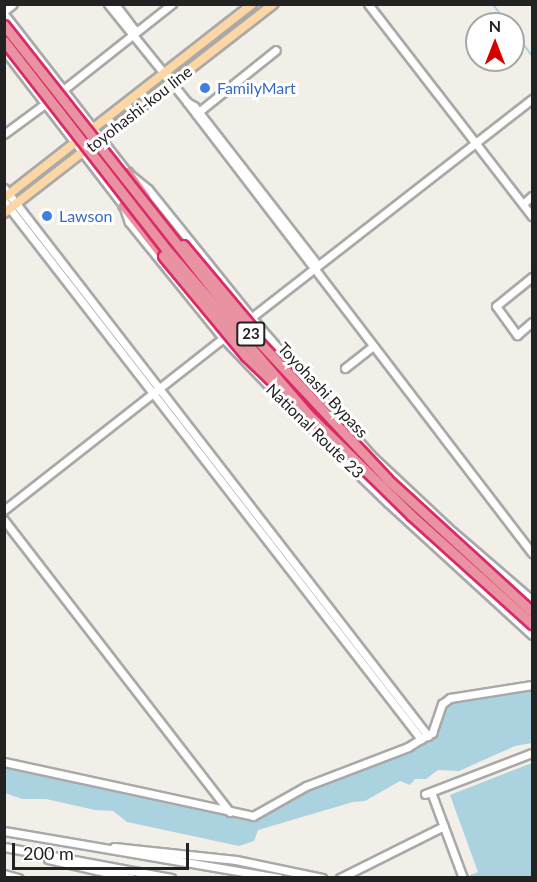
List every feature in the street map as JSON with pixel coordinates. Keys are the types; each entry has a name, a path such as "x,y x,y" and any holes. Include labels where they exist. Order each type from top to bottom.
{"highway":[{"name":"Toyohashi Bypass","path":"4,25 189,262 302,390 396,487 532,612"},
{"name":"Toyohashi Bypass","path":"4,41 165,248 308,414 411,514 532,624"},
{"name":"23","path":"128,172 181,243 302,390"},
{"name":"23","path":"123,205 246,356 308,414"}],"main road":[{"name":"toyohashi-kou line","path":"8,201 94,129 252,4"},
{"name":"toyohashi-kou line","path":"8,201 83,152 273,4"}],"street":[{"path":"13,4 4,13 32,52 128,172 148,189 251,317 361,443 479,556 532,600"},
{"path":"63,90 172,4"},
{"path":"368,4 532,216"},
{"path":"111,5 316,267 373,346 532,553"},
{"name":"National Route 23","path":"4,50 123,205 129,222 223,338 275,394 532,635"},
{"path":"196,113 276,50"},
{"path":"15,64 32,52"},
{"path":"4,510 532,99"},
{"path":"4,134 46,103"},
{"path":"523,204 532,196"},
{"path":"8,201 425,738"},
{"path":"532,277 496,306 517,334 532,322"},
{"path":"345,368 373,346"},
{"path":"345,460 361,443"},
{"path":"4,520 230,812"},
{"path":"465,572 479,556"},
{"path":"4,762 254,816 306,786 408,747 425,738 435,729 442,704 450,698 532,686"},
{"path":"463,878 444,826 428,793 532,753"},
{"path":"340,878 444,826"},
{"path":"4,831 279,878"},
{"path":"70,843 236,860 322,878"},
{"path":"4,847 171,878"},
{"path":"21,850 54,861 131,878"},
{"path":"4,874 18,878"}],"water":[{"path":"532,689 532,743 515,746 459,771 438,770 426,779 415,779 410,785 400,781 365,801 353,802 258,830 254,841 239,846 127,822 113,811 95,810 46,799 22,799 5,793 5,765 255,820 327,780 424,744 437,734 446,709 452,701"},
{"path":"532,763 532,877 470,877 478,872 450,795"}],"waterway":[{"path":"493,4 499,12"},
{"path":"525,46 532,55"},
{"path":"19,213 154,388"},
{"path":"404,380 532,545"},
{"path":"157,392 175,414"},
{"path":"225,479 296,571"}],"place":[{"name":"FamilyMart","path":"205,88"},
{"name":"Lawson","path":"47,216"}]}
